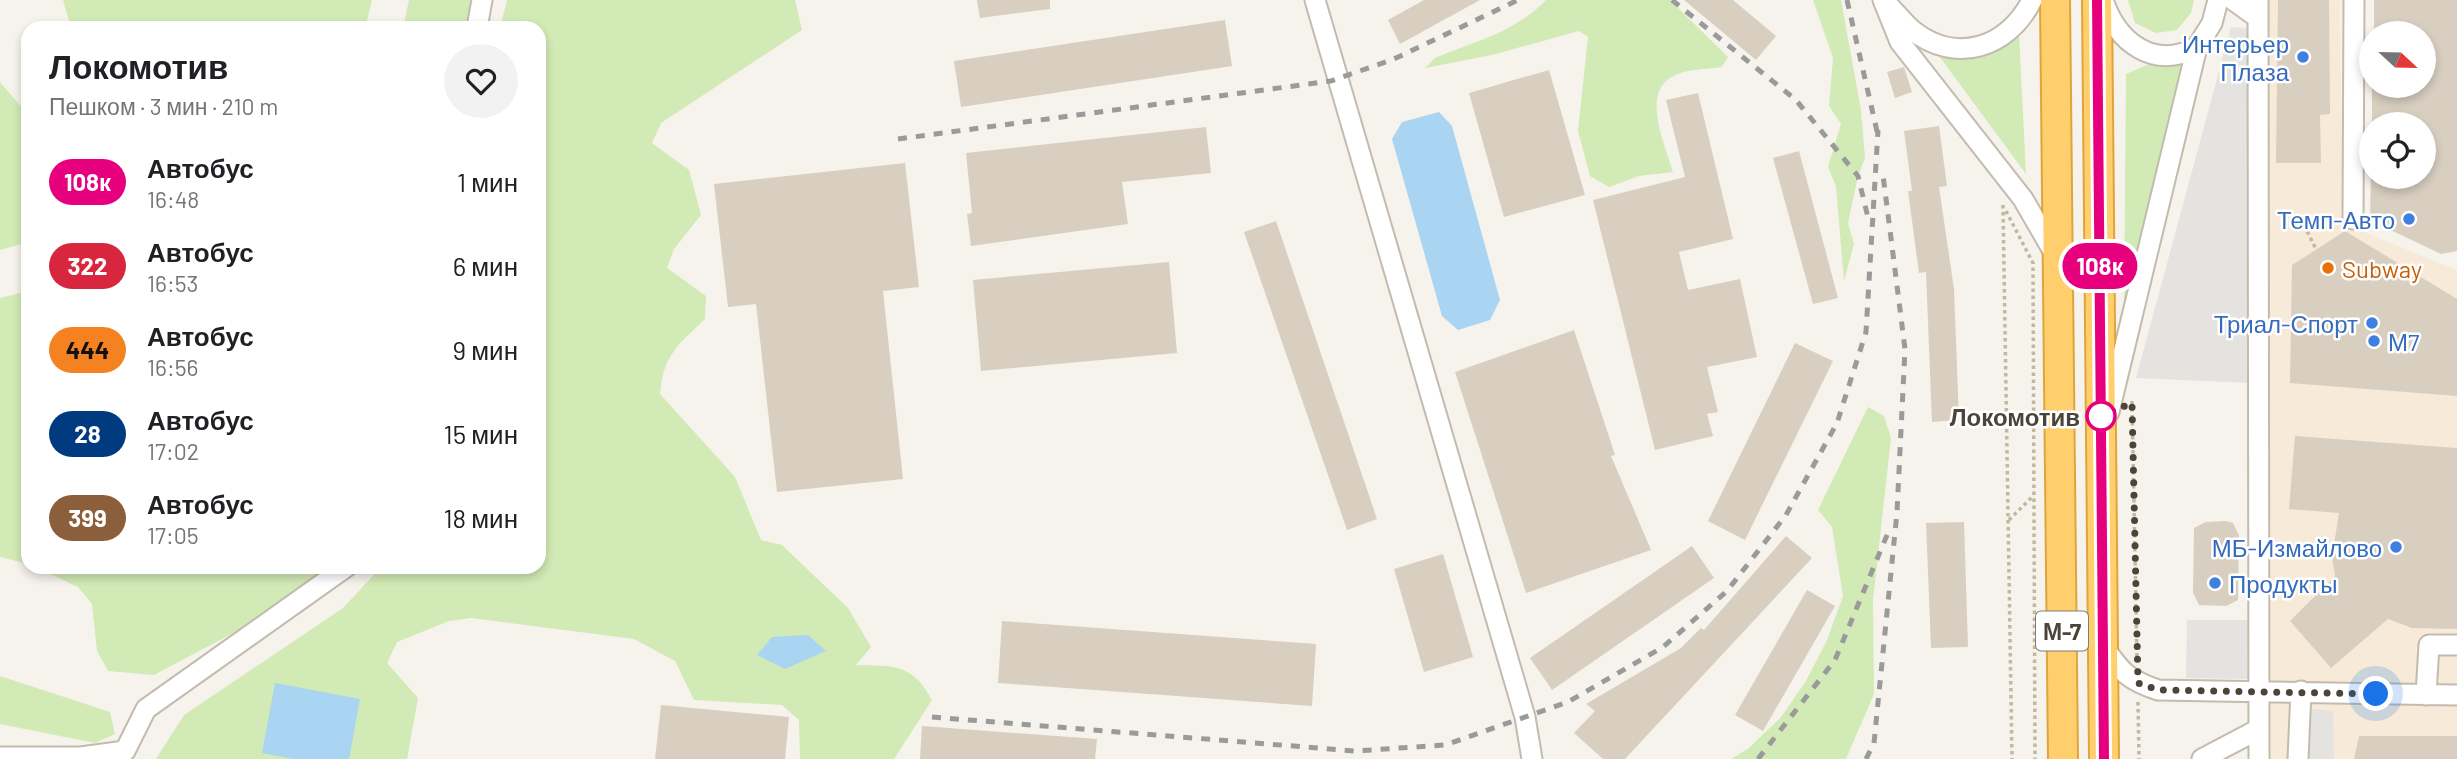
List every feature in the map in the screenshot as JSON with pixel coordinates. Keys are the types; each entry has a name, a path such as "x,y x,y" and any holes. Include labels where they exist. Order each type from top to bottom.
{"highway":[{"name":"М-7","path":"2055,0 2063,759"},
{"name":"М-7","path":"2097,0 2104,759"}],"street":[{"path":"478,21 482,0"},
{"path":"1315,0 1525,717 1532,759"},
{"path":"1883,0 1913,30 1932,41 1963,48 1987,46 2006,33 2021,18 2032,0"},
{"path":"1883,0 1900,42 1934,100 2023,199 2058,259"},
{"path":"2103,0 2110,20 2134,45 2157,56 2180,57 2197,47"},
{"path":"2101,444 2197,47 2213,23 2218,0"},
{"path":"2233,0 2258,9 2259,759"},
{"path":"2353,219 2354,0"},
{"path":"0,757 81,757 125,751 146,709 336,574"},
{"path":"2426,695 2429,645 2457,645"},
{"path":"2103,646 2121,673 2158,690 2457,695"},
{"path":"2298,759 2301,691"},
{"path":"2202,759 2259,729"},
{"path":"2241,738 2241,759"}],"path":[{"path":"1999,198 2033,263 2035,759"},
{"path":"2005,209 2012,759"},
{"path":"2301,219 2316,249"},
{"path":"2132,390 2139,759"},
{"path":"2009,520 2034,496"}],"shaded area":[{"path":"2267,0 2340,0 2342,223 2457,270 2457,759 2269,759"},
{"path":"2231,27 2253,29 2251,383 2136,378"},
{"path":"2187,620 2250,620 2250,679 2186,678"},
{"path":"2304,708 2333,711 2334,759 2288,759 2291,720"}],"green space":[{"path":"63,0 372,0 367,21 69,21"},
{"path":"409,0 475,0 471,21 404,21"},
{"path":"507,0 795,0 802,30 661,123 652,143 689,170 701,215 674,249 667,268 706,296 705,319 668,360 660,394 735,477 761,540 782,545 848,608 871,647 856,665 901,669 925,688 932,700 894,759 800,759 799,720 782,705 694,700 675,661 634,639 471,618 449,621 397,642 387,663 418,698 407,759 156,759 184,715 343,608 375,574 546,574 546,21 502,21"},
{"path":"1546,0 1670,0 1728,57 1722,67 1678,74 1666,81 1659,91 1658,118 1673,172 1639,176 1609,187 1590,176 1578,131 1588,37 1579,31 1492,55 1425,68 1435,58 1508,28"},
{"path":"1813,0 1841,0 1861,110 1865,158 1858,176 1848,223 1854,244 1844,281 1836,187 1828,166 1841,124 1829,106 1833,58"},
{"path":"2128,0 2194,0 2191,13 2177,30 2156,33 2135,23"},
{"path":"2019,34 2026,174 1939,56 1990,52"},
{"path":"2152,63 2186,66 2124,305 2126,74"},
{"path":"0,82 21,106 21,244 0,250"},
{"path":"21,293 21,562 0,557 0,298"},
{"path":"1868,407 1884,416 1891,438 1873,600 1874,694 1846,759 1731,759 1749,748 1781,717 1806,681 1827,640 1843,596 1832,527 1818,510"},
{"path":"50,574 323,574 273,612 154,675 108,671 97,651 92,604 78,587"},
{"path":"0,676 110,712 115,734 95,743 0,724"}],"water":[{"path":"1439,112 1452,126 1500,300 1490,320 1458,330 1442,316 1392,139 1402,122"},
{"path":"808,635 826,651 785,669 757,655 772,637"},
{"path":"275,683 360,699 349,759 294,759 262,753"}],"building":[{"path":"977,0 1050,0 1050,9 980,18"},
{"path":"1424,0 1480,0 1400,44 1388,20"},
{"path":"1684,0 1733,0 1776,36 1756,60"},
{"name":"Интерьер Плаза","path":"2278,0 2329,0 2330,114 2320,115 2321,163 2276,163"},
{"path":"2374,0 2457,0 2457,251 2441,254 2382,226 2382,216 2370,217 2371,189 2436,189 2436,112 2372,112 2372,98 2436,98 2436,21 2374,21"},
{"path":"1225,20 1232,66 961,107 954,61"},
{"path":"1904,67 1912,92 1895,98 1887,72"},
{"path":"1549,70 1585,195 1504,217 1469,93"},
{"path":"1698,93 1733,239 1679,252 1688,290 1740,279 1757,357 1707,367 1718,412 1707,414 1713,436 1655,450 1593,200 1685,177 1666,100"},
{"path":"1939,126 1947,186 1939,187 1954,289 1959,420 1932,422 1926,272 1919,273 1908,191 1912,191 1904,131"},
{"path":"1206,127 1211,173 1122,182 1128,224 971,246 967,214 972,213 966,153"},
{"path":"1799,151 1838,298 1813,304 1773,158"},
{"path":"905,163 919,287 883,291 903,479 777,492 756,304 728,307 714,184"},
{"path":"1276,221 1377,519 1347,530 1244,232"},
{"name":"М7","path":"2345,231 2457,299 2457,396 2290,383 2292,265"},
{"path":"1169,262 1177,353 981,371 973,280"},
{"path":"1574,330 1615,455 1611,456 1651,550 1526,593 1455,372"},
{"path":"1795,343 1833,361 1745,540 1708,521"},
{"name":"МБ-Измайлово","path":"2295,436 2457,448 2457,629 2412,628 2388,619 2331,668 2290,621 2335,576 2332,557 2339,513 2289,509"},
{"path":"1964,522 1968,647 1931,648 1926,523"},
{"path":"2206,522 2233,523 2239,535 2238,600 2226,606 2199,605 2193,593 2194,528"},
{"path":"1786,536 1812,558 1625,759 1603,759 1574,733 1595,711 1586,704 1681,648 1701,628 1704,630"},
{"path":"1692,546 1714,578 1552,690 1530,658"},
{"path":"1443,554 1473,657 1424,672 1394,569"},
{"path":"1807,590 1835,606 1763,731 1735,715"},
{"path":"1002,621 1316,644 1312,706 998,683"},
{"path":"661,705 789,717 785,759 655,759"},
{"path":"922,726 1097,739 1095,759 920,759"},
{"path":"2359,736 2457,736 2457,759 2354,759"}],"railway":[{"path":"898,139 1331,81 1394,59 1518,0"},
{"path":"1672,0 1796,100 1858,176 1869,222"},
{"path":"1847,0 1879,140"},
{"path":"932,717 1355,751 1445,745 1568,702 1663,647 1727,591 1786,515 1837,423 1866,332 1878,130"},
{"path":"1866,759 1874,743 1897,512 1905,349 1883,175"},
{"path":"1758,759 1835,660 1890,528"}],"bus line":[{"name":"108к","path":"2097,0 2104,759"}],"place":[{"name":"Интерьер Плаза","path":"2303,57"},
{"name":"Темп-Авто","path":"2409,219"},
{"name":"Subway","path":"2328,268"},
{"name":"Триал-Спорт","path":"2372,323"},
{"name":"М7","path":"2374,341"},
{"name":"Локомотив","path":"2101,416"},
{"name":"МБ-Измайлово","path":"2396,547"},
{"name":"Продукты","path":"2215,583"}],"route":[{"path":"2101,416 2132,403 2138,683 2158,690 2257,693 2282,690 2376,694"}]}
